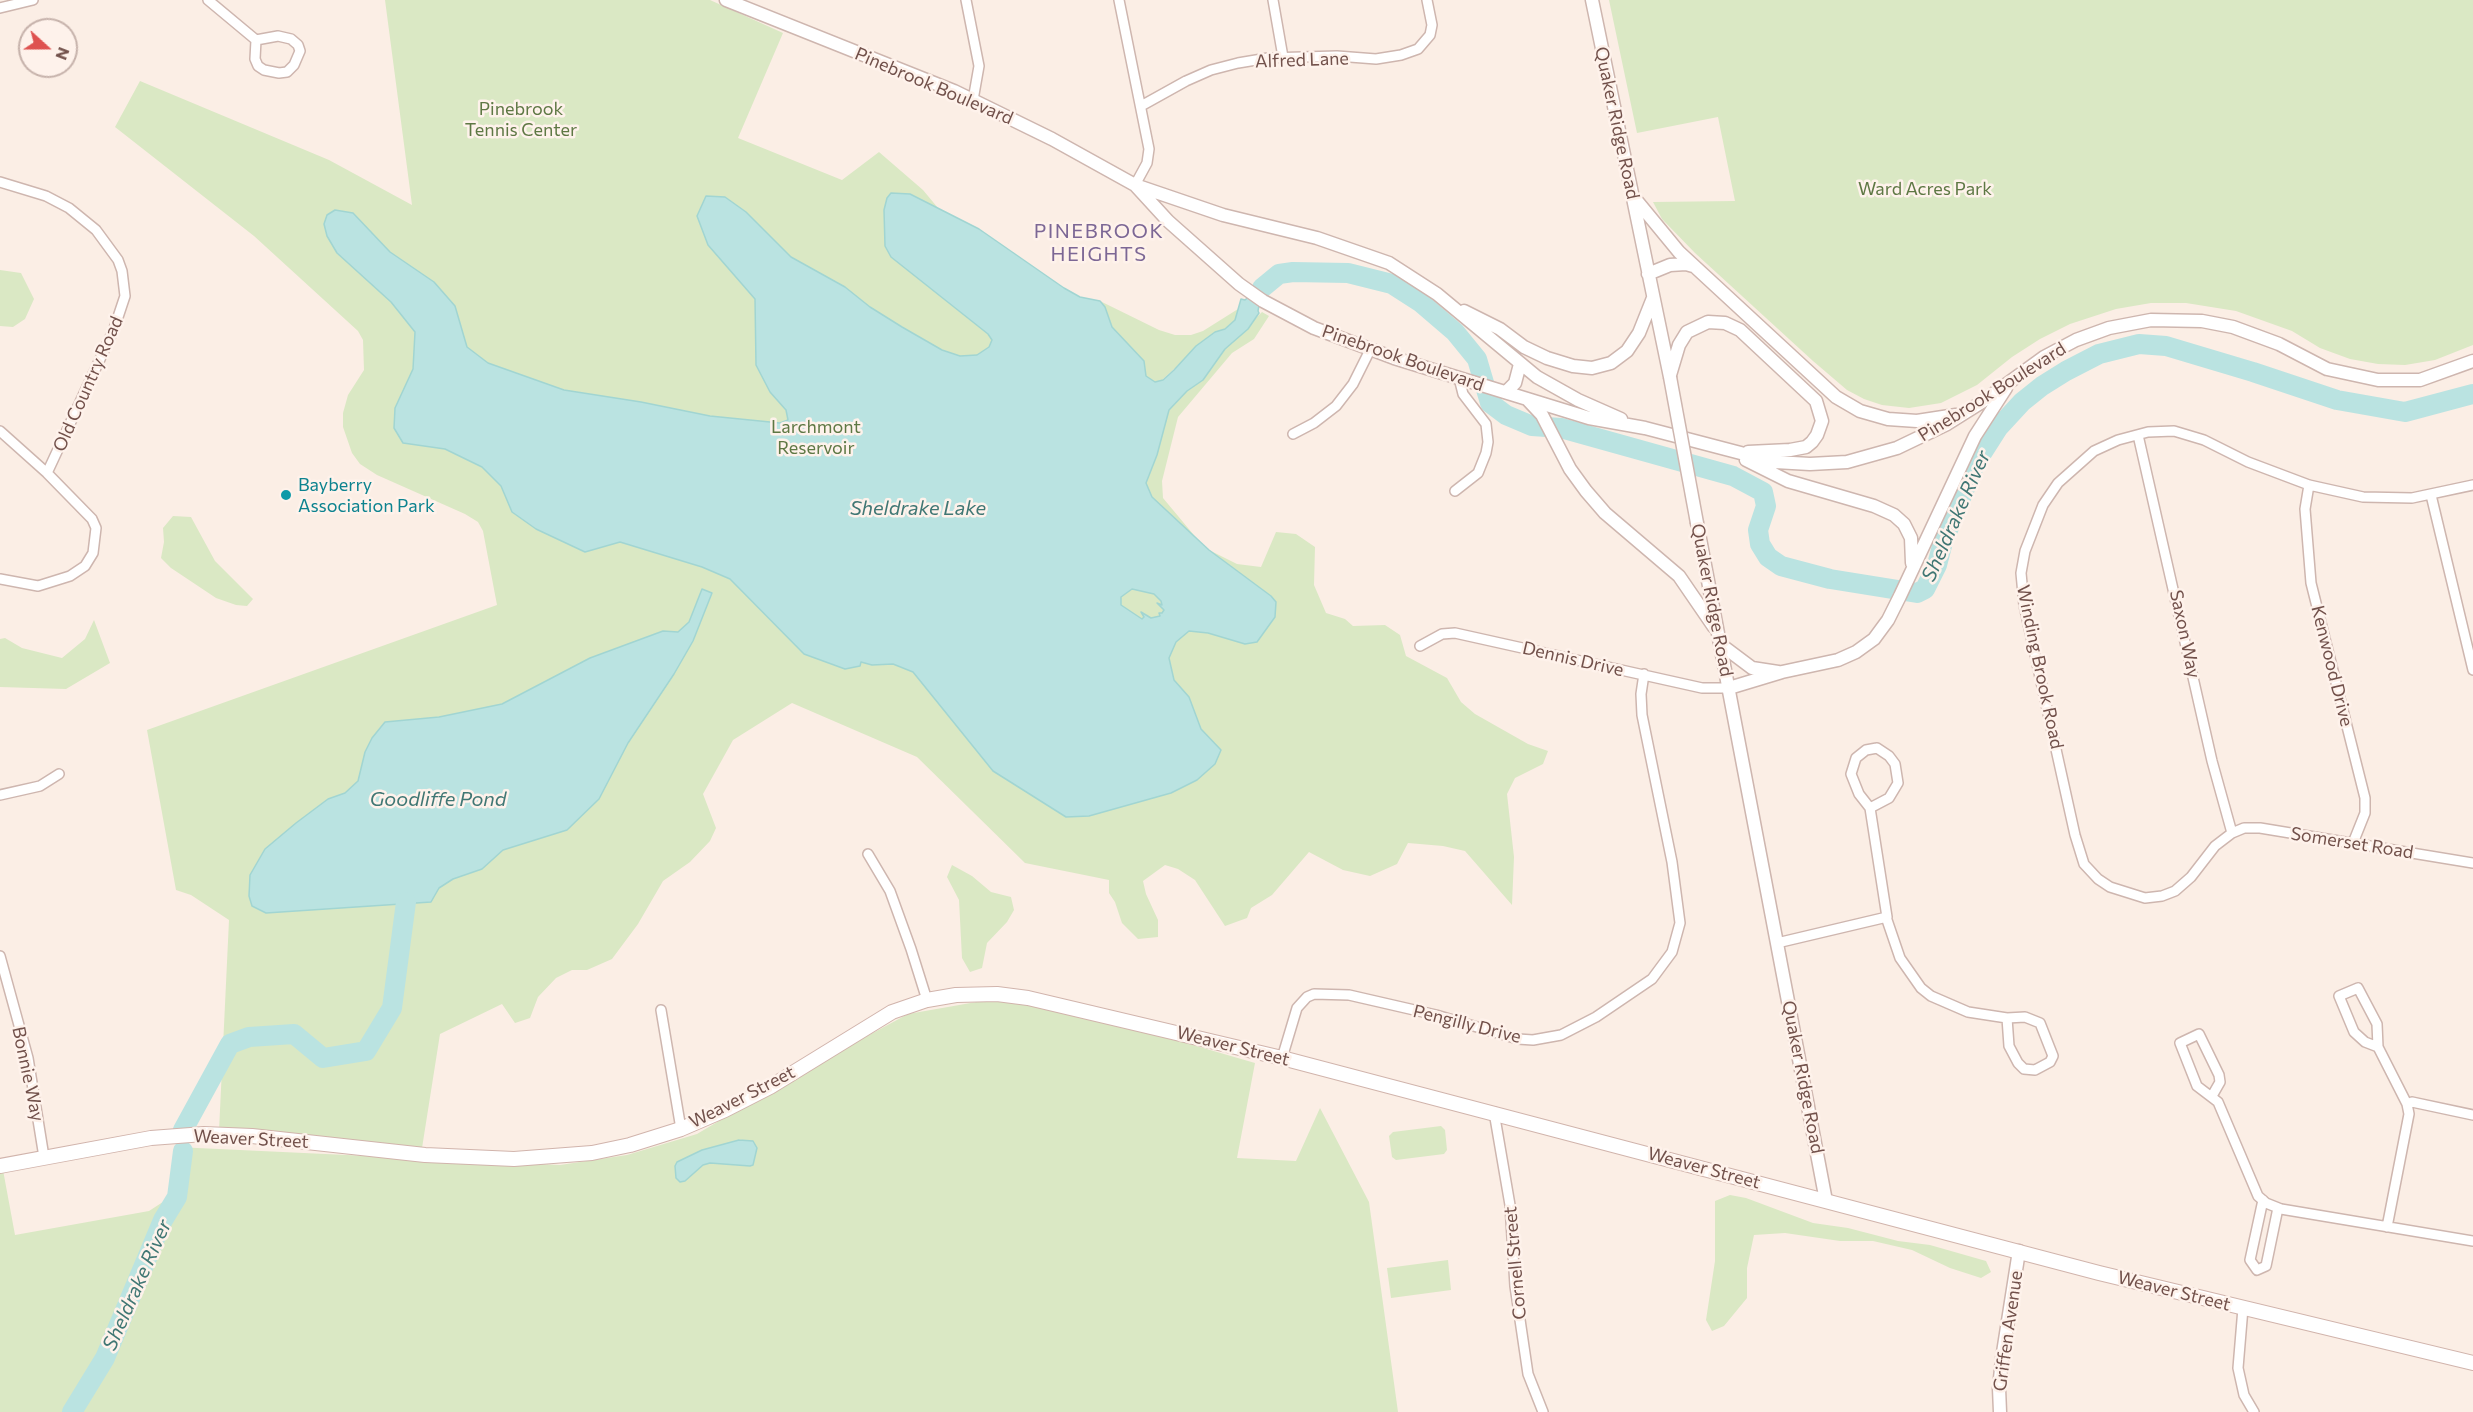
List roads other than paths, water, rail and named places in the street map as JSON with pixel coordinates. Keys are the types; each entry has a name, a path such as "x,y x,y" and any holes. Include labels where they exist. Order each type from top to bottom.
{"main road":[{"name":"Weaver Street","path":"0,1166 151,1137 204,1134 252,1136 425,1155 514,1159 592,1153 630,1145 681,1129 725,1110 770,1087 892,1012 927,1000 979,993 1028,998 1282,1058 2019,1251 2473,1363"}],"street":[{"path":"0,8 33,0"},
{"path":"208,0 256,40"},
{"name":"Pinebrook Boulevard","path":"726,0 973,100 1052,139 1135,185 1222,215 1356,249 1401,270 1448,303 1520,364 1563,392 1645,428"},
{"path":"966,0 979,66 973,100"},
{"path":"1119,0 1149,156 1145,170 1135,185"},
{"path":"1273,0 1283,57"},
{"name":"Alfred Lane","path":"1141,106 1211,70 1258,59 1337,56 1376,59 1401,55 1418,49 1430,35 1432,25 1427,0"},
{"name":"Quaker Ridge Road","path":"1592,0 1670,377 1826,1201"},
{"path":"278,36 291,39 298,45 298,58 287,72 264,70 258,66 255,58 256,40 278,36"},
{"name":"Old Country Road","path":"0,182 46,196 69,208 96,230 118,260 122,271 125,297 114,329 47,473"},
{"name":"Pinebrook Boulevard","path":"1135,185 1168,221 1228,275 1251,293 1314,328 1370,350 1589,418 1645,428 1732,452 1791,463 1847,462 1881,454 1963,414 2044,357 2076,340 2109,328 2151,320 2193,321 2233,327 2271,340 2326,369 2392,382 2420,380 2473,361"},
{"path":"1632,195 1667,240 1824,389 1849,405 1874,416 1903,421 1963,414"},
{"path":"1648,274 1670,265 1686,264 1694,267"},
{"path":"1448,303 1500,329 1524,347 1541,356 1566,364 1592,368 1611,363 1634,343 1653,297"},
{"path":"1670,377 1679,345 1687,332 1708,322 1725,322 1740,330 1816,401 1821,414 1820,428 1812,442 1806,447 1790,450 1732,452"},
{"path":"1293,434 1314,423 1336,406 1353,384 1370,350"},
{"path":"1506,392 1515,383 1520,364"},
{"path":"1455,491 1478,473 1488,442 1486,424 1463,394 1459,378"},
{"path":"1729,688 1782,672 1838,660 1856,652 1874,639 1900,596 1975,436 2010,382"},
{"path":"1527,399 1542,416 1577,480 1596,503 1679,576 1719,638 1752,668 1782,672"},
{"path":"0,431 47,473 92,519 96,528 93,553 85,566 70,576 38,586 0,579"},
{"name":"Winding Brook Road","path":"2232,833 2215,846 2191,877 2175,891 2162,896 2145,898 2120,891 2098,879 2084,864 2075,835 2024,605 2021,573 2025,551 2043,505 2058,483 2094,451 2118,440 2174,431 2204,440 2248,462 2309,485 2362,497 2383,499 2431,495 2473,485"},
{"name":"Saxon Way","path":"2138,435 2212,761 2232,833"},
{"path":"1732,452 1788,481 1882,508 1894,514 1904,524 1911,538 1913,553 1910,573"},
{"name":"Kenwood Drive","path":"2309,485 2305,509 2311,583 2365,798 2365,813 2353,843"},
{"path":"2431,495 2473,670"},
{"name":"Dennis Drive","path":"1420,646 1442,634 1455,633 1702,688 1729,688"},
{"name":"Pengilly Drive","path":"1282,1058 1297,1008 1307,997 1314,994 1349,995 1436,1015 1518,1039 1533,1040 1561,1035 1596,1017 1652,979 1672,952 1680,922 1672,862 1642,715 1641,694 1644,674"},
{"path":"1870,808 1889,798 1898,783 1895,764 1889,756 1877,748 1866,750 1856,758 1851,774 1855,786 1870,808 1871,826 1882,876 1886,917 1900,958 1922,988 1932,996 1968,1012 2007,1018 2025,1017 2040,1023 2053,1056 2050,1062 2035,1070 2024,1069 2018,1063 2009,1046 2007,1018"},
{"path":"0,795 40,786 59,774"},
{"name":"Somerset Road","path":"2232,833 2244,828 2260,828 2473,863"},
{"path":"868,854 890,891 927,1000"},
{"path":"1777,943 1886,917"},
{"name":"Bonnie Way","path":"0,956 28,1058 44,1157"},
{"path":"2378,1047 2365,1042 2354,1032 2339,996 2358,988 2377,1024 2378,1047 2407,1104 2408,1127 2387,1227"},
{"path":"661,1010 681,1129"},
{"path":"2212,1096 2220,1083 2219,1075 2199,1035 2180,1043 2197,1086 2218,1102 2258,1196 2263,1200 2278,1208 2473,1241"},
{"path":"2407,1104 2412,1102 2473,1115"},
{"name":"Cornell Street","path":"1494,1112 1510,1205 1515,1286 1528,1374 1543,1412"},
{"path":"2263,1200 2250,1260 2257,1270 2266,1266 2278,1208"},
{"name":"Griffen Avenue","path":"2001,1412 1999,1388 2002,1359 2019,1251"},
{"path":"2243,1308 2238,1368 2244,1395 2254,1412"}],"water":[{"name":"Sheldrake Lake","path":"891,193 910,194 979,229 1064,288 1080,297 1100,301 1105,307 1112,327 1144,361 1146,376 1155,382 1163,380 1196,346 1215,332 1225,329 1235,320 1241,299 1245,300 1257,289 1262,288 1259,313 1248,329 1225,349 1203,380 1187,391 1169,410 1157,455 1146,483 1152,497 1209,550 1276,602 1275,617 1257,642 1245,644 1208,633 1189,631 1176,642 1169,658 1174,680 1189,697 1201,729 1221,750 1215,764 1197,780 1171,793 1089,816 1066,817 993,771 913,672 893,664 872,665 861,662 860,666 845,669 804,654 730,579 702,567 620,542 585,552 536,529 512,512 501,486 482,467 445,449 403,443 394,428 395,408 413,369 415,332 391,302 337,253 327,236 324,224 327,215 335,210 353,213 390,252 434,282 455,306 467,347 488,363 564,390 710,416 780,423 788,420 786,410 770,392 756,365 755,299 708,245 697,216 706,196 725,197 746,212 791,257 845,287 870,307 902,327 942,350 960,356 977,355 989,347 992,340 988,334 891,257 885,246 884,210","holes":["1132,589 1154,594 1161,601 1162,605 1157,603 1164,610 1159,613 1160,616 1151,618 1141,612 1144,617 1142,619 1121,605 1121,597"]},
{"name":"Goodliffe Pond","path":"702,589 712,593 693,641 628,743 599,799 567,830 503,850 482,869 453,879 439,888 431,902 266,913 252,906 249,896 250,875 265,849 328,799 345,793 358,781 365,752 372,738 385,722 439,717 502,704 590,658 663,631 678,632 689,622"},
{"path":"739,1140 753,1141 757,1148 753,1165 710,1163 703,1165 685,1181 680,1182 676,1178 677,1162 702,1150"}],"waterway":[{"name":"Sheldrake River","path":"1262,288 1279,274 1293,272 1348,273 1392,284 1420,302 1455,332 1477,359 1490,403 1506,415 1532,426 1561,428 1733,476 1763,492 1766,506 1758,530 1760,544 1768,557 1781,566 1830,579 1917,593 1925,589 1937,565 1943,542 1975,464 1998,428 2022,402 2042,386 2099,354 2139,344 2166,346 2337,400 2405,412 2473,394"},
{"name":"Sheldrake River","path":"183,1130 230,1044 249,1037 294,1034 323,1058 366,1051 392,1008 406,902"},
{"name":"Sheldrake River","path":"72,1412 105,1358 163,1220 177,1197 183,1151"}],"place":[{"name":"Bayberry Association Park","path":"286,495"}],"district":[{"name":"PINEBROOK HEIGHTS","path":"1099,242"}],"park label":[{"name":"Pinebrook Tennis Center","path":"521,119"},
{"name":"Ward Acres Park","path":"1925,189"},
{"name":"Larchmont Reservoir","path":"816,437"}]}
